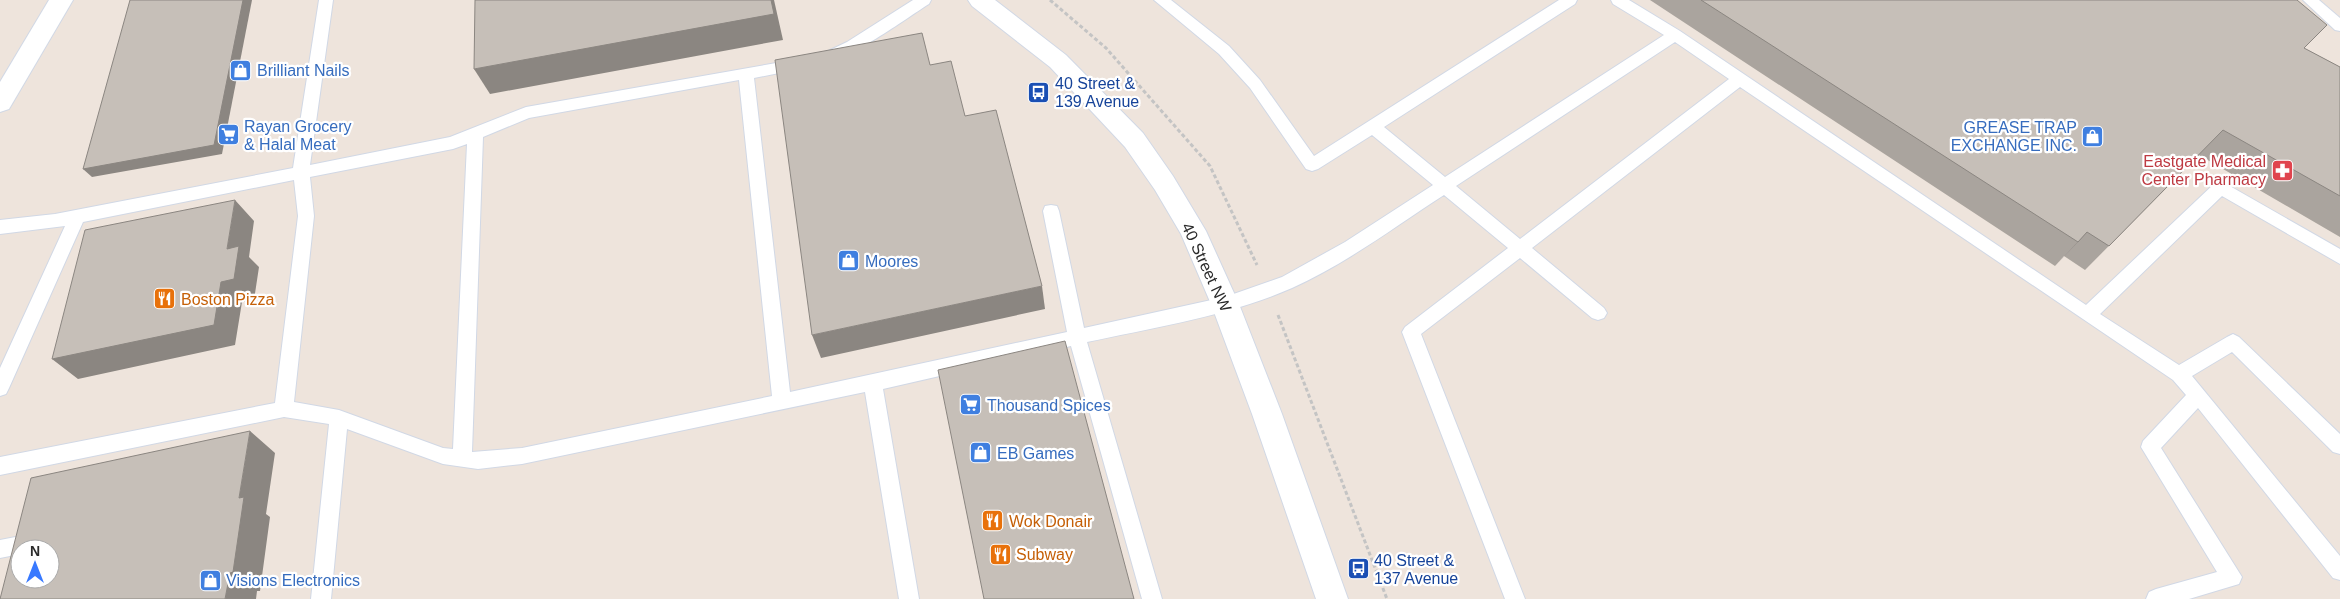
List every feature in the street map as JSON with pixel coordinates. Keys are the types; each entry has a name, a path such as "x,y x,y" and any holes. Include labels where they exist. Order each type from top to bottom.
{"street":[{"path":"0,103 61,0"},
{"name":"40 Street NW","path":"980,0 1058,62 1134,140 1164,183 1193,231 1225,304 1267,414 1332,599"}],"lane":[{"path":"284,409 306,216 301,172 326,0"},
{"path":"0,226 31,224 77,217 453,143 504,120 526,113 806,62 841,52 924,0"},
{"path":"1161,0 1224,50 1255,84 1312,165 1570,0"},
{"path":"1618,0 1740,79 2087,315 2179,375 2198,395 2340,570"},
{"path":"2310,0 2340,26"},
{"path":"0,466 284,409 306,411 339,418 444,456 478,460 522,456 873,383 1225,304 1288,282 1351,247 1674,36"},
{"path":"746,73 782,402"},
{"path":"1515,599 1411,332 1740,79"},
{"path":"1372,126 1598,313"},
{"path":"462,459 475,134"},
{"path":"2087,315 2221,187 2340,257"},
{"path":"1052,212 1076,337 1152,599"},
{"path":"0,388 77,217"},
{"path":"2179,375 2233,342 2340,446"},
{"path":"873,383 909,599"},
{"path":"2156,599 2232,577 2150,447 2198,395"},
{"path":"321,599 339,418"}],"building":[{"path":"130,0 243,0 214,145 83,169"},
{"path":"475,0 771,0 774,14 474,69"},
{"path":"1701,0 2297,0 2327,25 2304,48 2340,67 2340,196 2223,130 2109,246 2087,232 2078,242"},
{"path":"922,33 930,65 951,61 965,116 996,110 1042,286 812,335 775,60"},
{"path":"235,200 227,249 239,246 234,279 221,282 214,325 52,359 85,230"},
{"path":"1065,341 1134,599 984,599 938,370"},
{"path":"250,431 239,498 244,497 233,572 230,573 225,599 0,599 10,560 10,589 60,589 60,539 15,539 31,478"}],"place":[{"name":"Brilliant Nails","path":"241,70"},
{"name":"40 Street & 139 Avenue","path":"1039,92"},
{"name":"Rayan Grocery & Halal Meat","path":"228,135"},
{"name":"GREASE TRAP EXCHANGE INC.","path":"2093,136"},
{"name":"Eastgate Medical Center Pharmacy","path":"2282,170"},
{"name":"Moores","path":"849,261"},
{"name":"Boston Pizza","path":"165,299"},
{"name":"Thousand Spices","path":"971,405"},
{"name":"EB Games","path":"981,453"},
{"name":"Wok Donair","path":"993,521"},
{"name":"Subway","path":"1000,554"},
{"name":"40 Street & 137 Avenue","path":"1358,569"},
{"name":"Visions Electronics","path":"210,580"}]}
